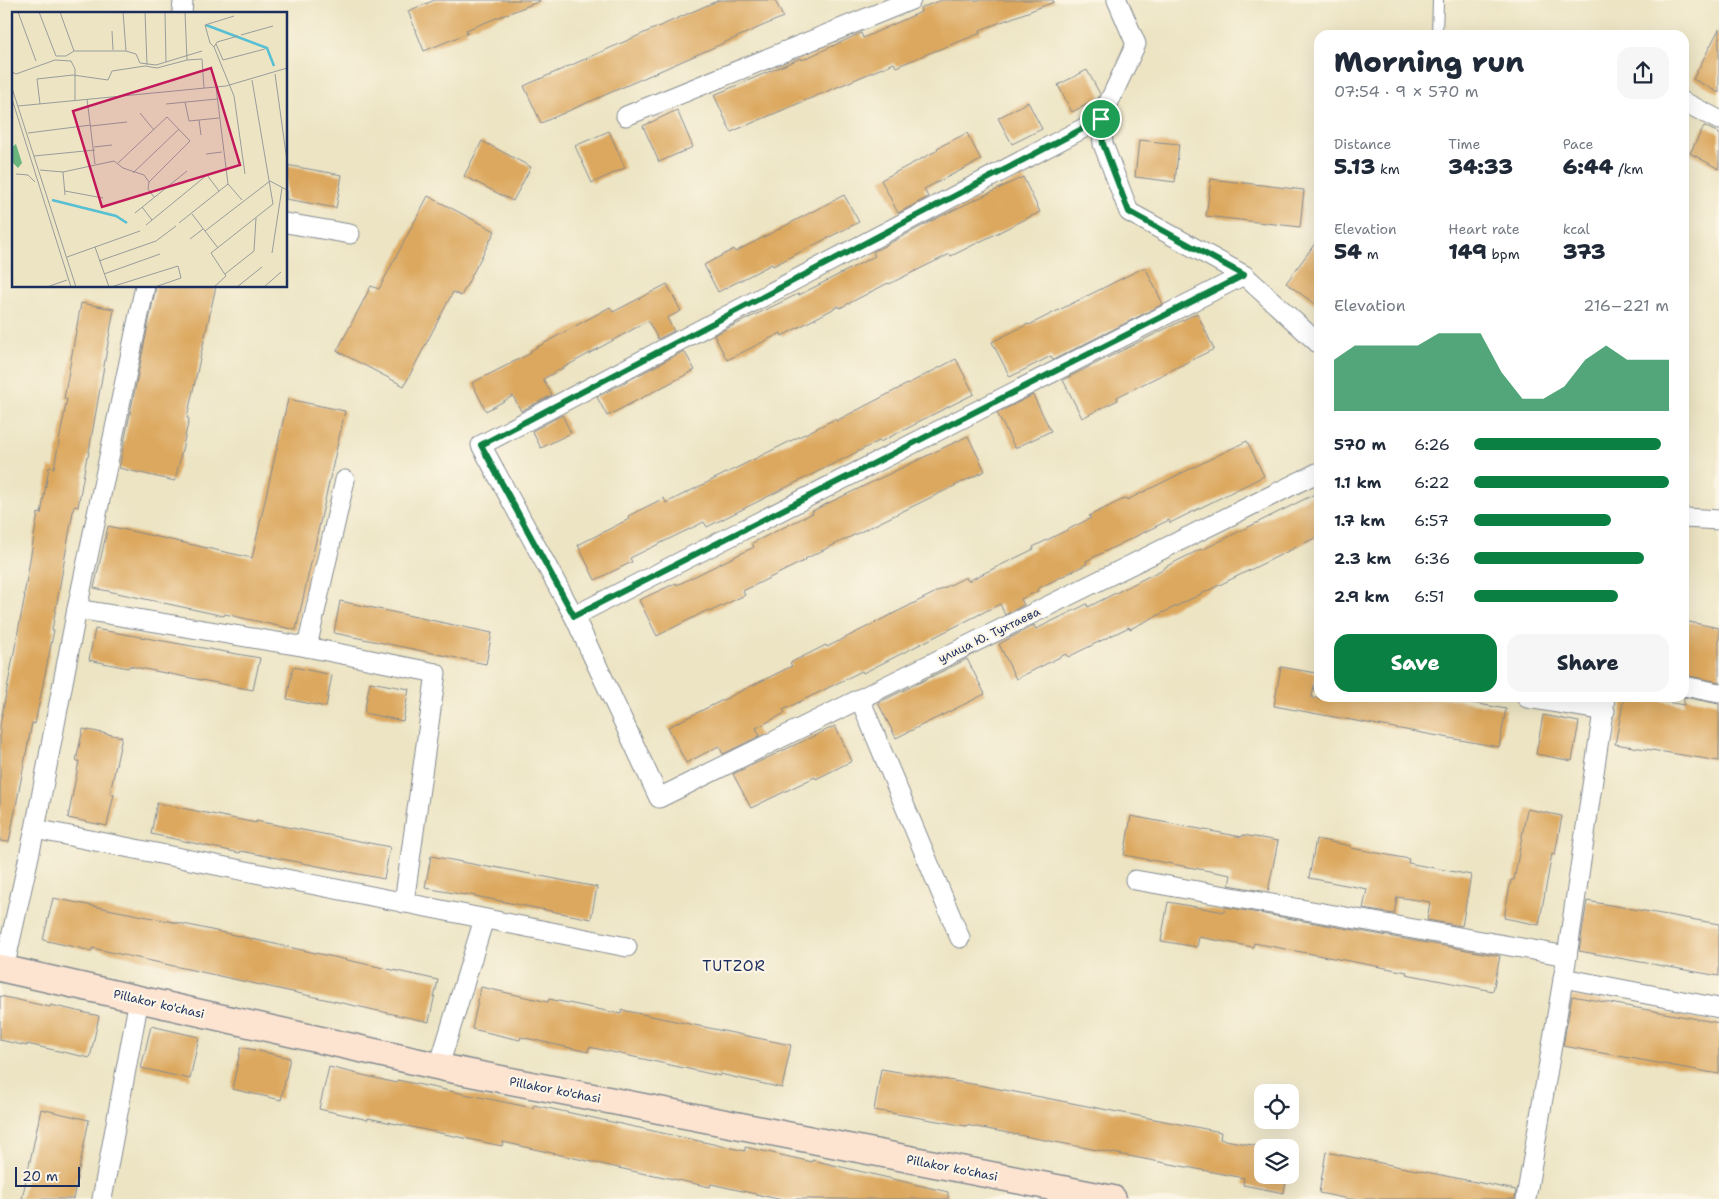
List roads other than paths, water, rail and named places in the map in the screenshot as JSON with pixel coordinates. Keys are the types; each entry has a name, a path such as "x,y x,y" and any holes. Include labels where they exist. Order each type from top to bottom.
{"street":[{"path":"626,116 911,0"},
{"path":"1117,0 1136,44 1101,119 1103,144 1129,212 1244,275 1314,339"},
{"path":"1689,105 1719,120"},
{"path":"1101,119 481,445 574,616 1244,275"},
{"path":"288,223 350,234"},
{"path":"2,968 35,829 77,609 145,288"},
{"name":"улица Ю. Тухтаева","path":"574,616 659,798 1314,474"},
{"path":"307,647 345,480"},
{"path":"1689,518 1719,520"},
{"path":"77,609 307,647 436,673 404,903"},
{"path":"1689,687 1719,693"},
{"path":"860,699 960,938"},
{"path":"1526,1199 1567,956 1605,704 1579,702"},
{"path":"35,829 627,947"},
{"path":"1135,880 1567,956"},
{"path":"439,1066 484,919"},
{"name":"Pillakor ko'chasi","path":"2,968 439,1066 1113,1199"},
{"path":"1563,978 1719,1008"},
{"path":"102,1199 139,999"}],"lane":[{"path":"1437,30 1438,0"}],"district":[{"name":"TUTZOR","path":"734,966"}]}
